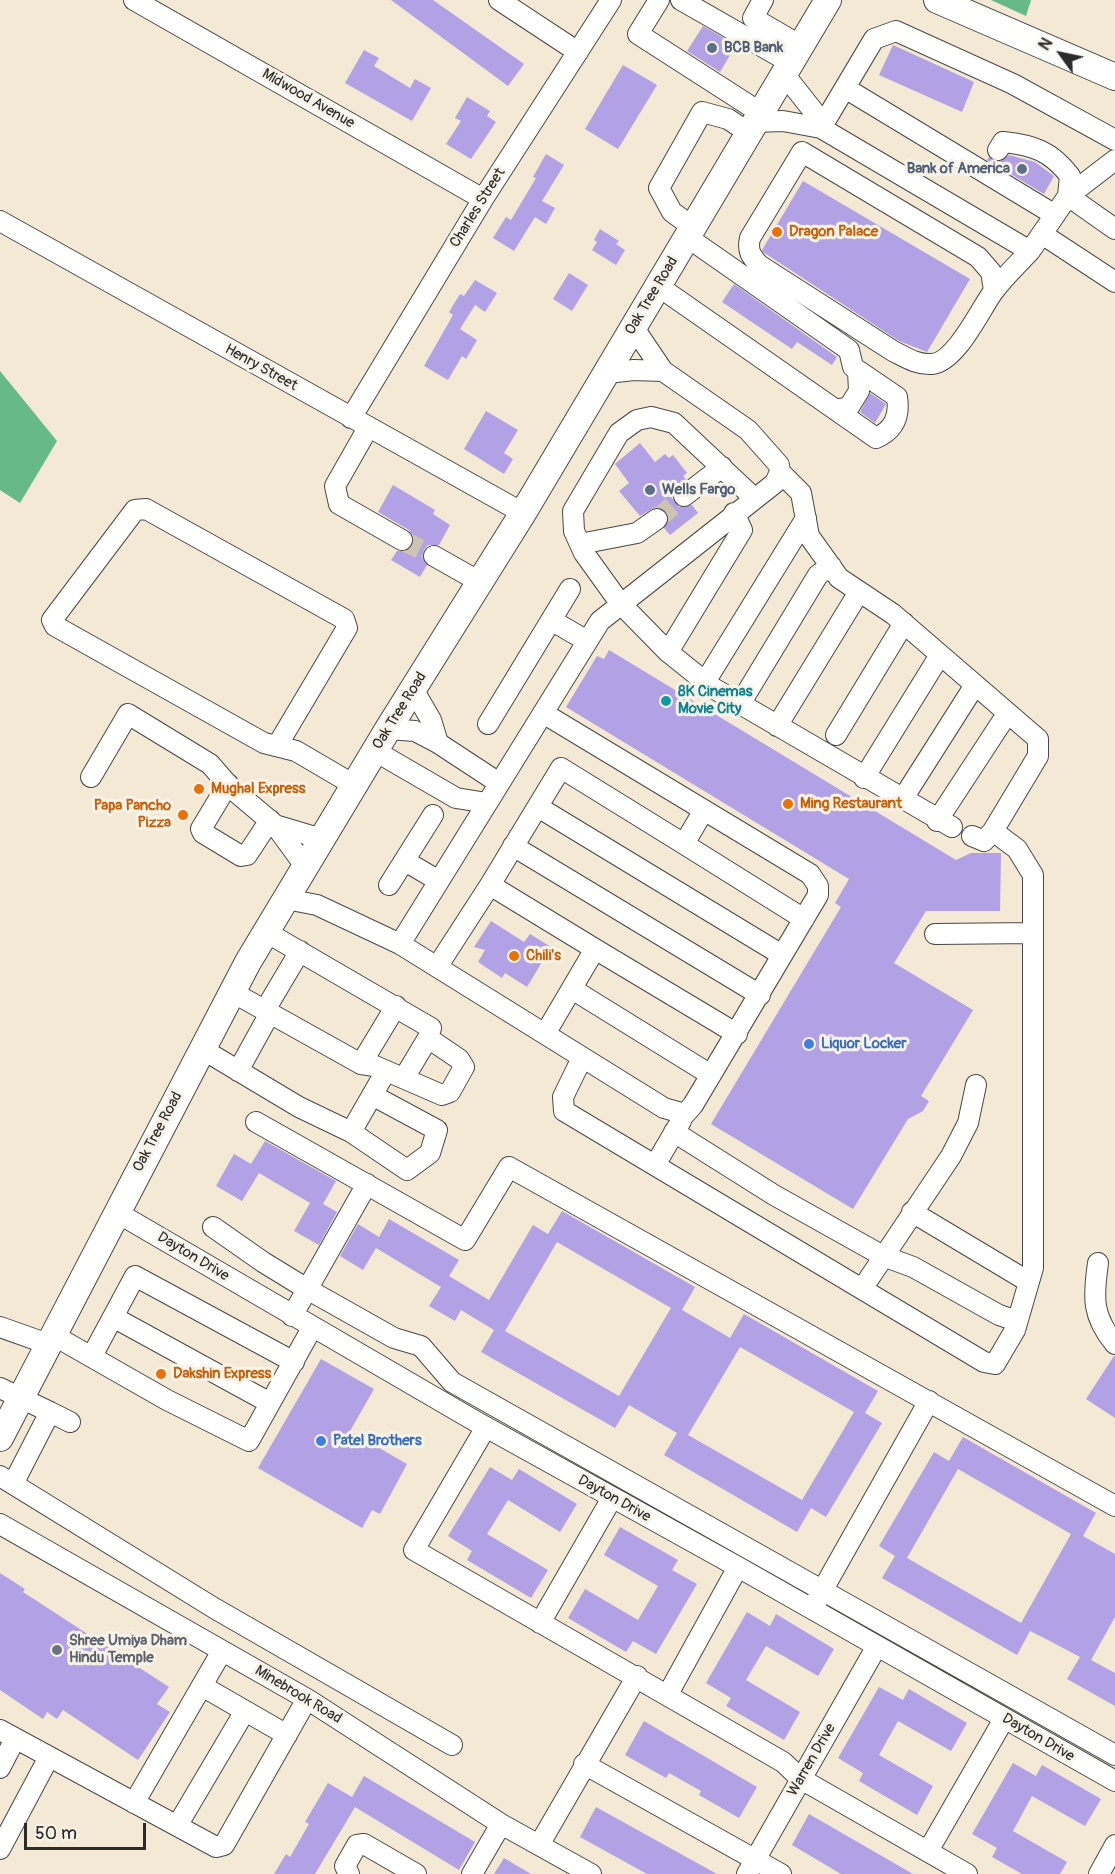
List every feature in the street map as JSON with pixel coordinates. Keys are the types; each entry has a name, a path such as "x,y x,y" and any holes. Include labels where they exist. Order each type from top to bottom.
{"main road":[{"name":"Oak Tree Road","path":"1,1435 11,1393 51,1339 232,992 266,932 388,729 523,513 828,0"},
{"path":"937,0 1115,77"}],"street":[{"name":"Midwood Avenue","path":"134,0 483,199"},
{"path":"499,0 578,52"},
{"name":"Charles Street","path":"402,540 339,504 336,486 360,423 483,199 611,0"},
{"path":"659,0 638,34 755,123"},
{"path":"681,0 792,61"},
{"path":"763,0 753,18 792,61 821,128"},
{"path":"821,128 874,39 896,31 1028,92 1115,140"},
{"path":"845,88 991,162 1055,215"},
{"path":"658,286 876,438 891,428 899,410 897,397 853,367 849,350 690,232 672,212 659,189 702,112 755,123 783,121 821,128 1030,251"},
{"path":"825,166 842,140"},
{"path":"991,162 1003,142 1025,144 1056,158 1070,176 1068,196"},
{"path":"994,290 991,272 978,257 802,152 750,238 748,247 750,255 759,265 893,351 915,362 933,364 944,359 960,343 994,290 1030,251 1068,196 1113,165"},
{"path":"1068,196 1115,229"},
{"name":"Henry Street","path":"0,221 523,513"},
{"path":"978,257 995,230"},
{"path":"1042,234 1115,282"},
{"path":"400,944 600,621 775,483 780,472 779,465 748,430 663,371 634,328"},
{"path":"607,373 634,370 663,371"},
{"path":"836,410 849,407 859,391 858,371"},
{"path":"754,498 674,423 651,417 637,420 619,434 573,511 574,531 580,544 620,603 668,652 705,682 944,824 1006,714"},
{"path":"684,496 722,467"},
{"path":"780,472 801,493 809,536 839,578 903,623 1006,714 1038,739 1038,756 993,831 984,841 972,836"},
{"path":"277,746 347,628 345,619 146,509 135,510 52,620 55,626 264,743 296,752 354,785"},
{"path":"668,652 742,530 735,513"},
{"path":"705,682 806,518"},
{"path":"580,544 637,533 657,519"},
{"path":"434,556 480,582"},
{"path":"740,704 818,575 831,566"},
{"path":"488,724 570,589"},
{"path":"777,726 859,592"},
{"path":"551,620 587,641"},
{"path":"836,735 903,623"},
{"path":"864,778 940,655"},
{"path":"902,800 975,685"},
{"path":"413,689 430,720 438,743"},
{"path":"543,713 810,874 818,886 818,895 760,995 693,1106 684,1114 655,1165"},
{"path":"91,777 128,714 210,764 228,784 272,823 305,866"},
{"path":"388,729 415,731 438,743 499,783"},
{"path":"375,751 456,798 467,811 473,825"},
{"path":"437,967 561,768 804,919"},
{"path":"228,784 201,829 203,832 241,856 247,855 272,823"},
{"path":"456,798 487,803"},
{"path":"538,807 782,955"},
{"path":"684,844 704,810"},
{"path":"389,885 433,815"},
{"path":"272,823 322,838"},
{"path":"582,1058 563,1097 564,1111 984,1362 994,1364 1017,1321 1033,1268 1033,876 1017,849 993,831"},
{"path":"513,846 760,995"},
{"path":"405,861 439,881"},
{"path":"490,885 737,1034"},
{"path":"286,898 317,905 400,944 664,1108 684,1114"},
{"path":"266,932 431,1028 428,1038 395,1075 372,1095 351,1132"},
{"path":"935,934 1033,933"},
{"path":"545,1034 596,949"},
{"path":"238,1071 300,951"},
{"path":"572,989 711,1075"},
{"path":"232,992 361,1064 395,1075 442,1095 450,1092 464,1067 459,1059 428,1038"},
{"path":"361,1064 396,1006"},
{"path":"202,1049 299,1107 351,1132 407,1170 430,1153 437,1130 372,1095"},
{"path":"862,1289 951,1156 968,1123 976,1085"},
{"path":"256,1122 465,1240 510,1167 1115,1506"},
{"path":"674,1132 774,1195 884,1256 913,1267 999,1315 1017,1321"},
{"path":"292,1316 367,1184"},
{"name":"Dayton Drive","path":"116,1212 312,1328 1115,1781"},
{"path":"912,1212 1029,1282"},
{"path":"213,1227 307,1289 394,1338 421,1346 452,1382 1115,1755"},
{"path":"1098,1263 1094,1292 1100,1326 1115,1344"},
{"path":"92,1356 135,1276 294,1362"},
{"path":"113,1317 270,1403"},
{"path":"0,1327 51,1339 92,1356 249,1441 312,1328"},
{"path":"11,1393 70,1422"},
{"path":"812,1609 929,1401"},
{"path":"50,1412 6,1480 214,1608 452,1745"},
{"path":"486,1427 414,1550 668,1694 783,1762 801,1779 967,1874"},
{"path":"540,1623 612,1498"},
{"name":"Minebrook Road","path":"0,1524 308,1699 578,1871"},
{"path":"668,1694 738,1567"},
{"name":"Warren Drive","path":"751,1867 877,1646"},
{"path":"134,1803 222,1651"},
{"path":"539,1845 637,1676"},
{"path":"202,1686 287,1735"},
{"path":"0,1768 8,1735 216,1847 224,1845 308,1699"},
{"path":"177,1826 245,1711"},
{"path":"928,1851 1004,1719"},
{"path":"0,1849 49,1757"},
{"path":"584,1764 751,1867 781,1874"},
{"path":"472,1874 501,1824"},
{"path":"349,1874 345,1866 357,1845 363,1844 416,1874"},
{"path":"1099,1874 1115,1845"}],"green space":[{"path":"991,0 1031,0 1026,16"},
{"path":"0,371 57,441 20,503 0,490"}],"building":[{"path":"391,0 433,0 524,64 508,86"},
{"name":"BCB Bank","path":"703,26 736,45 720,72 687,51"},
{"path":"893,45 974,82 962,112 879,75"},
{"path":"364,50 379,58 374,66 410,88 415,79 431,88 412,121 345,83"},
{"path":"623,65 657,85 618,149 585,129"},
{"path":"467,97 490,111 487,116 496,122 471,159 446,144 461,121 455,118"},
{"path":"546,154 564,165 542,201 555,208 546,224 535,217 514,251 493,238 506,217 511,220 536,178 533,177"},
{"name":"Bank of America","path":"1009,155 1035,162 1054,176 1044,194 987,160 989,157 998,162"},
{"path":"803,181 970,279 927,352 899,341 763,252 762,250"},
{"path":"600,229 619,241 616,244 625,250 616,265 592,250 597,242 594,240"},
{"path":"569,273 588,285 572,311 553,299"},
{"path":"475,280 497,293 485,312 475,305 460,329 477,340 466,359 462,356 448,380 424,366 453,315 449,312 460,294 464,296"},
{"path":"734,284 837,357 832,365 797,342 792,349 722,302"},
{"path":"870,393 886,404 875,423 860,412"},
{"path":"486,411 518,430 504,453 513,459 504,474 464,449"},
{"name":"Wells Fargo","path":"640,443 655,462 665,454 669,458 673,455 687,473 683,476 686,479 673,491 672,498 679,507 692,505 698,513 670,535 664,528 669,519 666,512 655,507 640,516 619,491 629,483 615,464"},
{"path":"393,485 435,510 433,514 450,525 439,545 428,545 424,550 422,557 427,565 420,577 391,560 397,551 409,550 414,541 409,530 378,512"},
{"path":"609,650 956,860 971,853 1001,853 1000,911 926,911 894,963 973,1010 921,1096 929,1101 923,1111 908,1119 853,1209 711,1124 841,907 835,903 849,879 566,707 597,656 604,659"},
{"name":"Chili's","path":"491,921 524,942 530,934 551,947 527,987 505,973 502,978 478,962 485,950 474,947"},
{"path":"265,1141 336,1181 323,1204 337,1212 319,1245 294,1231 310,1203 259,1173 242,1201 216,1186 234,1154 251,1164"},
{"path":"562,1211 695,1287 682,1310 730,1338 744,1314 878,1391 865,1413 882,1423 826,1517 811,1508 797,1532 664,1455 677,1433 629,1405 615,1428 481,1352 494,1330 461,1310 455,1321 429,1306 441,1287 376,1248 363,1270 340,1256 358,1224 379,1237 389,1219 459,1260 449,1276 489,1300 533,1225 548,1234","holes":["557,1242 671,1308 619,1396 505,1331","740,1347 854,1412 802,1500 688,1435"]},
{"path":"1115,1356 1115,1418 1086,1399"},
{"name":"Patel Brothers","path":"321,1359 374,1389 350,1431 407,1464 380,1514 372,1510 362,1528 258,1468"},
{"path":"963,1437 1096,1513 1083,1536 1115,1554 1115,1617 1091,1660 1115,1673 1115,1706 1067,1679 1080,1657 1030,1631 1017,1655 882,1578 895,1556 879,1546 934,1452 949,1461","holes":["958,1469 1071,1534 1021,1623 907,1558"]},
{"path":"490,1467 512,1480 519,1469 577,1504 560,1532 508,1500 487,1534 548,1570 531,1598 467,1560 472,1551 448,1536"},
{"path":"620,1527 678,1560 672,1570 697,1584 656,1654 633,1641 626,1652 568,1618 585,1589 638,1620 658,1586 604,1555"},
{"name":"Shree Umiya Dham Hindu Temple","path":"0,1573 25,1589 23,1592 169,1687 157,1704 170,1712 138,1760 63,1710 57,1719 47,1712 43,1719 0,1690"},
{"path":"747,1612 770,1626 776,1614 834,1649 818,1676 766,1646 746,1680 800,1712 784,1740 726,1706 731,1698 706,1683"},
{"path":"879,1687 903,1700 909,1689 967,1723 951,1751 898,1721 879,1755 933,1786 917,1815 859,1781 863,1773 838,1758"},
{"path":"644,1721 757,1787 739,1818 699,1795 701,1791 669,1773 666,1778 625,1755"},
{"path":"1013,1763 1036,1776 1042,1765 1101,1799 1085,1826 1032,1796 1013,1831 1067,1862 1060,1874 1022,1874 992,1857 997,1848 972,1834"},
{"path":"364,1776 475,1842 459,1870 355,1807 315,1874 274,1874 286,1854 290,1857 309,1824 305,1822 328,1783 352,1797"},
{"path":"596,1807 717,1874 647,1874 580,1837"},
{"path":"809,1814 913,1874 841,1874 792,1845"},
{"path":"504,1858 531,1874 494,1874"}],"tunnel":[{"path":"657,519 684,496"},
{"path":"402,540 434,556"}],"place":[{"name":"BCB Bank","path":"712,48"},
{"name":"Bank of America","path":"1022,169"},
{"name":"Dragon Palace","path":"777,232"},
{"name":"Wells Fargo","path":"650,490"},
{"name":"8K Cinemas Movie City","path":"666,701"},
{"name":"Mughal Express","path":"199,789"},
{"name":"Ming Restaurant","path":"788,804"},
{"name":"Papa Pancho Pizza","path":"183,815"},
{"name":"Chili's","path":"514,956"},
{"name":"Liquor Locker","path":"809,1044"},
{"name":"Dakshin Express","path":"161,1374"},
{"name":"Patel Brothers","path":"321,1441"},
{"name":"Shree Umiya Dham Hindu Temple","path":"57,1650"}]}
